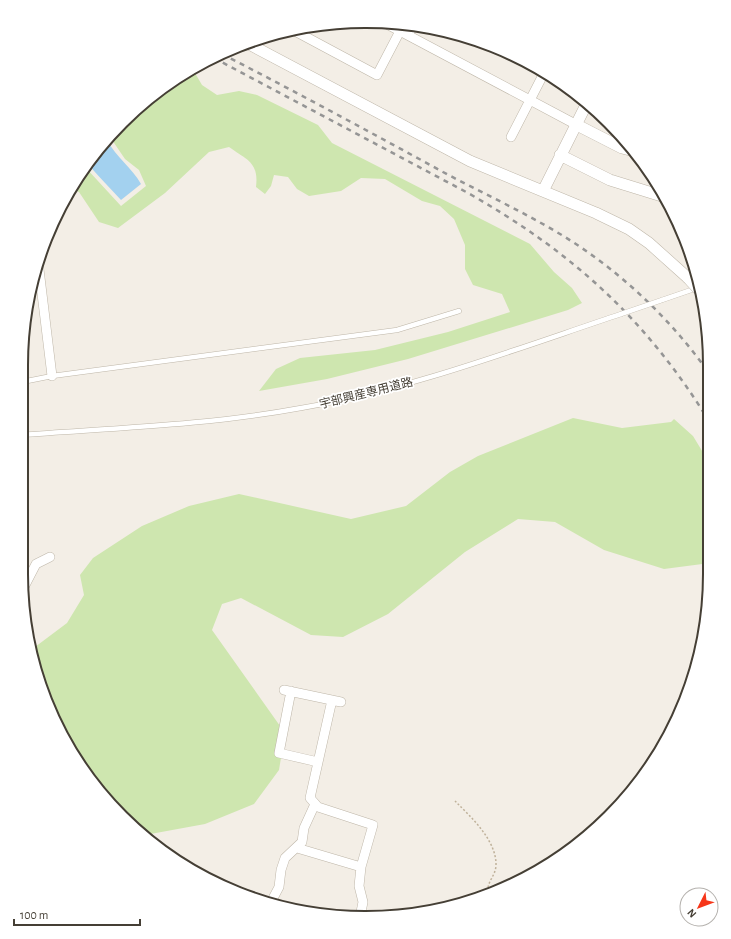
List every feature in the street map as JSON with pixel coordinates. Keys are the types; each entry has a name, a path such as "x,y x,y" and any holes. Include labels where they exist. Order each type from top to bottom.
{"street":[{"path":"398,30 575,124 617,141"},
{"path":"301,34 377,75 407,31"},
{"path":"254,47 443,148 470,161 596,213 629,230 649,242 692,283"},
{"path":"511,137 542,78"},
{"path":"543,191 584,109"},
{"path":"560,155 610,180 656,194"},
{"path":"40,278 52,376"},
{"path":"28,579 36,564 50,557"},
{"path":"318,762 279,753 288,690 336,701 318,762 310,798 318,807 373,825 361,867 360,886 363,902 361,911"},
{"path":"273,898 279,887 281,870 285,858 302,842 304,828 315,804"},
{"path":"297,848 361,867"}],"lane":[{"name":"宇部興産専用道路","path":"28,434 222,420 302,408 430,377 694,290"},
{"path":"28,381 52,376 397,330 459,311"}],"path":[{"path":"455,801 476,823 495,854 495,873 490,879 489,887"}],"green space":[{"path":"195,74 202,85 217,95 239,91 257,95 318,125 332,143 530,244 554,272 572,288 582,303 568,310 408,359 327,379 259,391 276,369 300,358 375,350 448,332 510,312 502,294 473,285 465,269 465,245 454,219 440,206 422,201 385,179 361,178 341,191 309,196 297,189 288,177 274,175 271,186 265,194 256,187 256,172 254,167 250,162 229,147 209,152 165,193 118,228 99,222 79,192 77,191 89,172 121,206 146,186 139,170 125,159 113,142 143,112 160,98"},
{"path":"573,418 622,428 671,422 674,419 693,436 703,452 703,564 664,569 604,550 555,522 518,519 465,552 388,614 343,637 311,635 241,598 222,604 212,630 285,733 279,770 254,804 205,824 151,834 127,812 98,779 73,742 54,703 46,682 36,646 67,623 84,595 80,575 93,558 142,526 189,506 239,494 351,519 406,506 450,472 478,456"}],"water":[{"path":"110,145 138,178 141,184 121,200 92,169"}],"railway":[{"path":"228,57 560,234 602,263 642,296 677,333 703,365"},
{"path":"220,61 468,193 541,239 604,291 632,320 685,384 703,412"}]}
